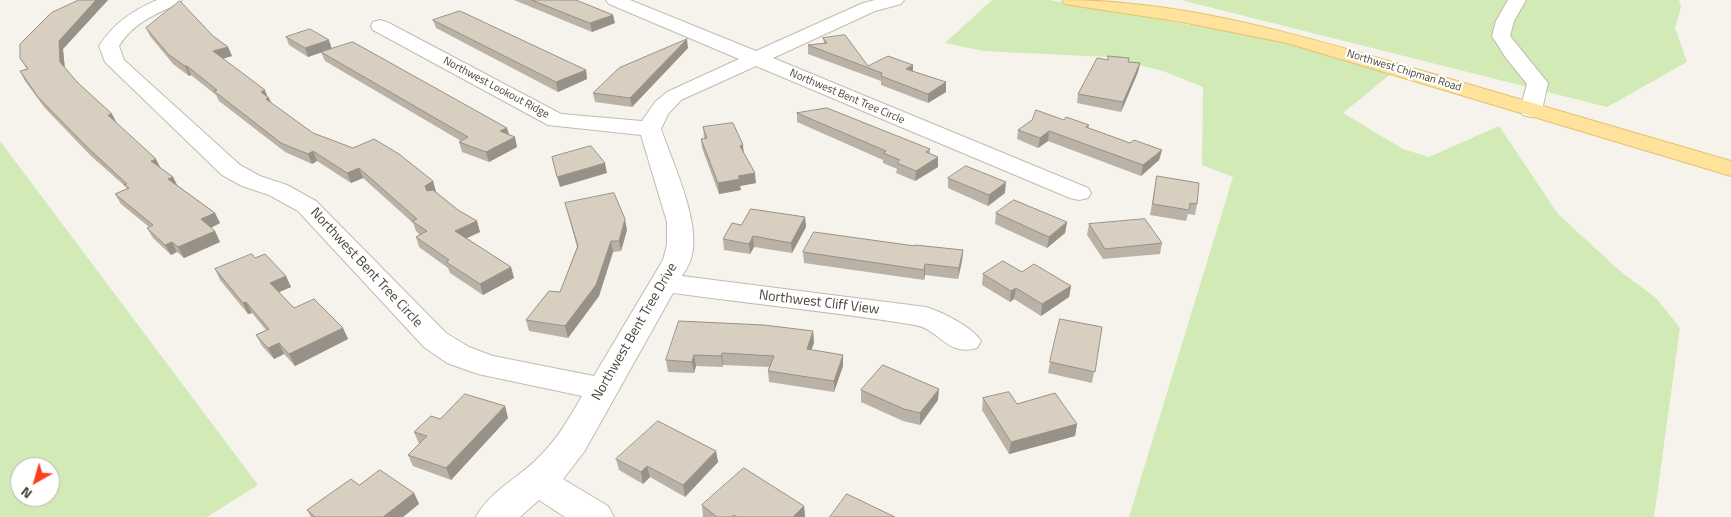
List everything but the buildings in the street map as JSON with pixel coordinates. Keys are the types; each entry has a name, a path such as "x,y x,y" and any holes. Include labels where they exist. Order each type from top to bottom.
{"main road":[{"name":"Northwest Chipman Road","path":"1071,0 1182,17 1290,38 1731,170"}],"street":[{"name":"Northwest Bent Tree Circle","path":"173,0 152,9 128,23 113,38 109,46 111,53 115,62 231,170 307,206 435,340 458,355 489,366 602,388"},
{"name":"Northwest Bent Tree Circle","path":"615,0 1079,193"},
{"path":"650,129 665,102 674,96 873,4 895,0"},
{"path":"1517,0 1505,21 1501,36 1513,54 1538,83 1531,110"},
{"name":"Northwest Lookout Ridge","path":"380,26 556,120 650,129"},
{"name":"Northwest Bent Tree Drive","path":"495,517 550,469 572,443 677,260 680,245 680,222 650,129"},
{"name":"Northwest Cliff View","path":"665,283 926,317 966,341"},
{"path":"537,481 595,517"}],"green space":[{"path":"992,0 1049,0 1270,39 1392,73 1343,113 1403,149 1429,157 1499,126 1558,214 1620,271 1656,298 1680,328 1654,517 1129,517 1233,177 1202,165 1203,87 1163,71 1107,57 983,51 945,43"},
{"path":"1181,0 1679,0 1681,7 1675,28 1687,62 1607,107"},
{"path":"0,141 258,485 207,517 0,517"}]}
